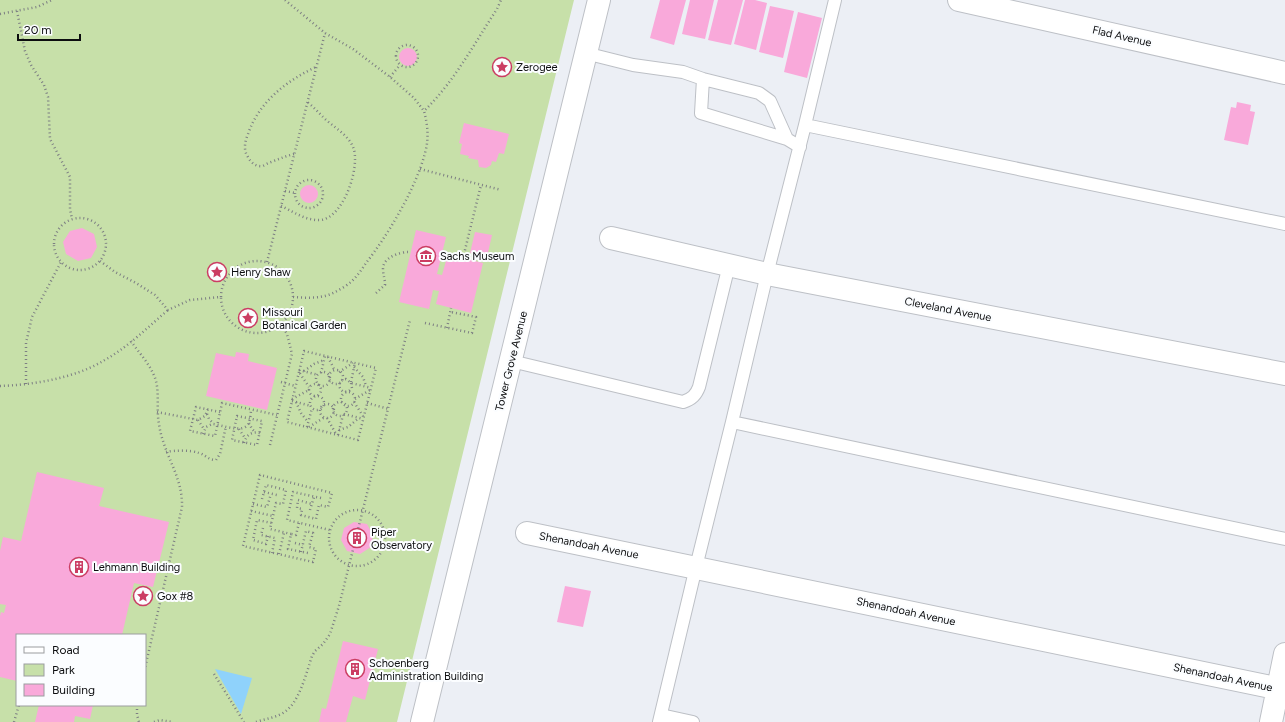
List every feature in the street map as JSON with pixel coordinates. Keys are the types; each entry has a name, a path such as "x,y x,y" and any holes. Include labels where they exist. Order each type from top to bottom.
{"street":[{"name":"Tower Grove Avenue","path":"422,722 599,0"},
{"name":"Flad Avenue","path":"959,0 1285,73"},
{"name":"Cleveland Avenue","path":"611,238 767,274 1285,374"},
{"name":"Shenandoah Avenue","path":"527,533 1282,689"},
{"path":"1271,722 1282,689 1285,654"}],"lane":[{"path":"693,722 660,719 767,274 800,147 835,0"},
{"path":"585,53 633,65 683,72 759,93 770,101 780,127 787,139"},
{"path":"703,78 700,113 787,139 800,147"},
{"path":"805,125 1285,224"},
{"path":"511,361 683,402 690,400 696,394 699,387 729,265"},
{"path":"732,422 1285,539"}],"path":[{"path":"0,14 36,7 52,0"},
{"path":"285,0 325,33 354,49 390,77 414,98 424,111 428,125 426,152 406,199 390,227 353,280 335,292 324,297 294,297"},
{"path":"424,111 438,98 454,76 497,9 501,0"},
{"path":"17,11 25,51 31,65 44,85 48,97 50,139 70,177 70,209 72,219"},
{"path":"266,262 325,33"},
{"path":"408,45 414,48 418,55 416,64 409,68 400,65 396,58 398,50 408,45"},
{"path":"390,77 400,65"},
{"path":"294,154 263,166 257,166 246,155 245,142 252,123 266,102 285,84 316,67"},
{"path":"280,206 305,218 321,220 330,216 335,211 352,181 356,157 351,142 307,102"},
{"path":"420,169 501,190"},
{"path":"311,180 321,186 323,196 318,205 311,208 298,202 296,193 296,189 300,184 304,181 311,180"},
{"path":"463,258 481,185"},
{"path":"285,191 296,193"},
{"path":"79,218 91,220 99,226 105,236 106,242 105,252 100,261 92,267 81,270 69,268 61,262 57,257 54,247 55,236 62,225 72,219 79,218"},
{"path":"376,292 385,285 383,266 386,261 396,254 409,252"},
{"path":"261,260 272,264 284,272 291,284 294,297 291,310 280,324 270,330 252,333 240,329 231,322 224,313 220,297 226,278 235,268 240,264 261,260"},
{"path":"100,261 115,272 156,295 168,310"},
{"path":"26,384 26,343 32,317 61,262"},
{"path":"0,386 26,384 86,370 103,361 131,341 168,310 190,300 220,297"},
{"path":"447,328 452,308"},
{"path":"425,323 472,333 476,318 451,312"},
{"path":"256,722 270,719 287,711 294,702 312,656 330,634 350,565 410,320"},
{"path":"270,445 292,354 288,334 280,324"},
{"path":"131,341 154,377 157,391 157,412 159,425 166,452 180,482 182,507 146,664"},
{"path":"304,351 326,356 376,368 358,440 287,422 304,351"},
{"path":"308,427 312,407 311,400 321,392 321,387 316,381 326,356"},
{"path":"326,356 337,372 342,376 339,386 340,390 354,395 354,400 363,418"},
{"path":"304,371 314,364 324,360"},
{"path":"337,434 343,414 347,409 342,400 342,395 352,388 351,382 354,363"},
{"path":"292,400 309,389 313,384 325,386 331,373 337,372 354,363"},
{"path":"354,367 363,377 367,387"},
{"path":"299,371 319,374 325,373 331,382 335,384 338,384 346,379 371,389"},
{"path":"299,371 311,395 320,397 323,400 321,412 337,434"},
{"path":"281,382 295,386"},
{"path":"308,427 332,415 334,407 339,402 349,405 371,389"},
{"path":"292,400 318,409 326,404 330,405 333,407 337,415 343,414 363,418"},
{"path":"296,402 301,413 308,422"},
{"path":"220,412 196,407 190,431 215,436 222,403 277,415"},
{"path":"367,403 389,409"},
{"path":"157,412 198,420 203,418 207,414 208,410"},
{"path":"251,410 249,423 250,427 255,432 260,433"},
{"path":"207,414 213,423 239,429 244,434 244,443"},
{"path":"237,416 250,418 262,421 257,446 232,440 237,416"},
{"path":"339,430 348,426 359,418"},
{"path":"198,420 204,430"},
{"path":"203,434 204,430 213,423"},
{"path":"239,429 249,423"},
{"path":"166,452 192,451 200,453 208,460 216,460 220,454 226,426"},
{"path":"245,439 250,434 255,432"},
{"path":"301,552 306,531 312,533 309,547 316,549 313,562 243,546 260,475 332,493 328,507 319,505 316,519 301,515 302,509 297,508 298,500 312,504"},
{"path":"262,499 266,485 286,490 283,504 276,503 270,529 296,535 299,523"},
{"path":"264,492 277,496"},
{"path":"321,498 293,492 287,520 330,530"},
{"path":"253,504 268,507 270,494"},
{"path":"310,510 314,497"},
{"path":"354,510 363,510 374,515 381,522 386,535 385,544 379,556 372,562 359,566 350,565 341,561 334,554 329,540 330,530 336,519 344,513 354,510"},
{"path":"252,511 273,516"},
{"path":"268,536 266,544 253,540 257,520 272,523"},
{"path":"263,528 261,535 275,538 272,553"},
{"path":"279,554 284,533"},
{"path":"291,534 288,549 308,553"},
{"path":"295,543 303,545"},
{"path":"214,674 244,722"},
{"path":"14,722 19,706"},
{"path":"137,706 139,722"},
{"path":"154,722 160,720 172,722"}],"green space":[{"name":"Missouri Botanical Garden","path":"0,0 574,0 397,722 0,722"}],"water":[{"path":"215,669 252,678 241,714"}],"building":[{"path":"660,0 686,0 674,45 650,38"},
{"path":"690,0 714,0 705,39 682,34"},
{"path":"718,0 743,0 731,45 708,40"},
{"path":"745,0 755,0 767,3 756,50 734,44"},
{"path":"770,6 794,11 783,58 759,52"},
{"path":"798,12 822,18 807,78 784,72"},
{"path":"408,48 414,51 417,57 414,63 408,66 402,63 399,57 402,51"},
{"path":"1237,102 1251,105 1250,111 1255,112 1248,145 1224,140 1231,107 1236,108"},
{"path":"464,123 509,134 504,154 499,153 496,162 492,161 491,165 486,168 479,167 478,160 468,158 469,156 460,154 462,144 459,143"},
{"path":"309,185 315,188 318,194 315,200 309,203 303,200 300,194 303,188"},
{"path":"82,228 94,234 97,247 91,258 78,261 66,254 63,242 70,231"},
{"path":"416,230 446,237 437,274 442,275 448,254 483,263 471,313 436,304 439,291 433,290 429,309 399,302"},
{"path":"475,232 492,235 487,257 470,253"},
{"path":"236,352 249,354 248,361 277,368 267,410 206,396 216,353 235,357"},
{"name":"Lehmann Building","path":"37,472 104,488 99,506 169,522 153,587 134,583 122,634 16,634 16,681 0,677 0,616 1,612 4,613 6,605 0,604 0,551 3,537 21,541"},
{"name":"Piper Observatory","path":"354,522 367,524 373,535 371,547 360,554 347,551 341,540 344,528"},
{"path":"565,586 591,591 583,627 557,622"},
{"name":"Schoenberg Administration Building","path":"343,641 378,649 365,700 353,696 346,722 319,722 322,708 326,709"},
{"path":"39,706 93,706 90,719 75,716 74,722 35,722"}],"place":[{"name":"Zerogee","path":"502,67"},
{"name":"Sachs Museum","path":"426,256"},
{"name":"Henry Shaw","path":"217,272"},
{"name":"Missouri Botanical Garden","path":"248,318"},
{"name":"Piper Observatory","path":"357,538"},
{"name":"Lehmann Building","path":"79,567"},
{"name":"Gox #8","path":"143,596"},
{"name":"Schoenberg Administration Building","path":"355,669"}]}
